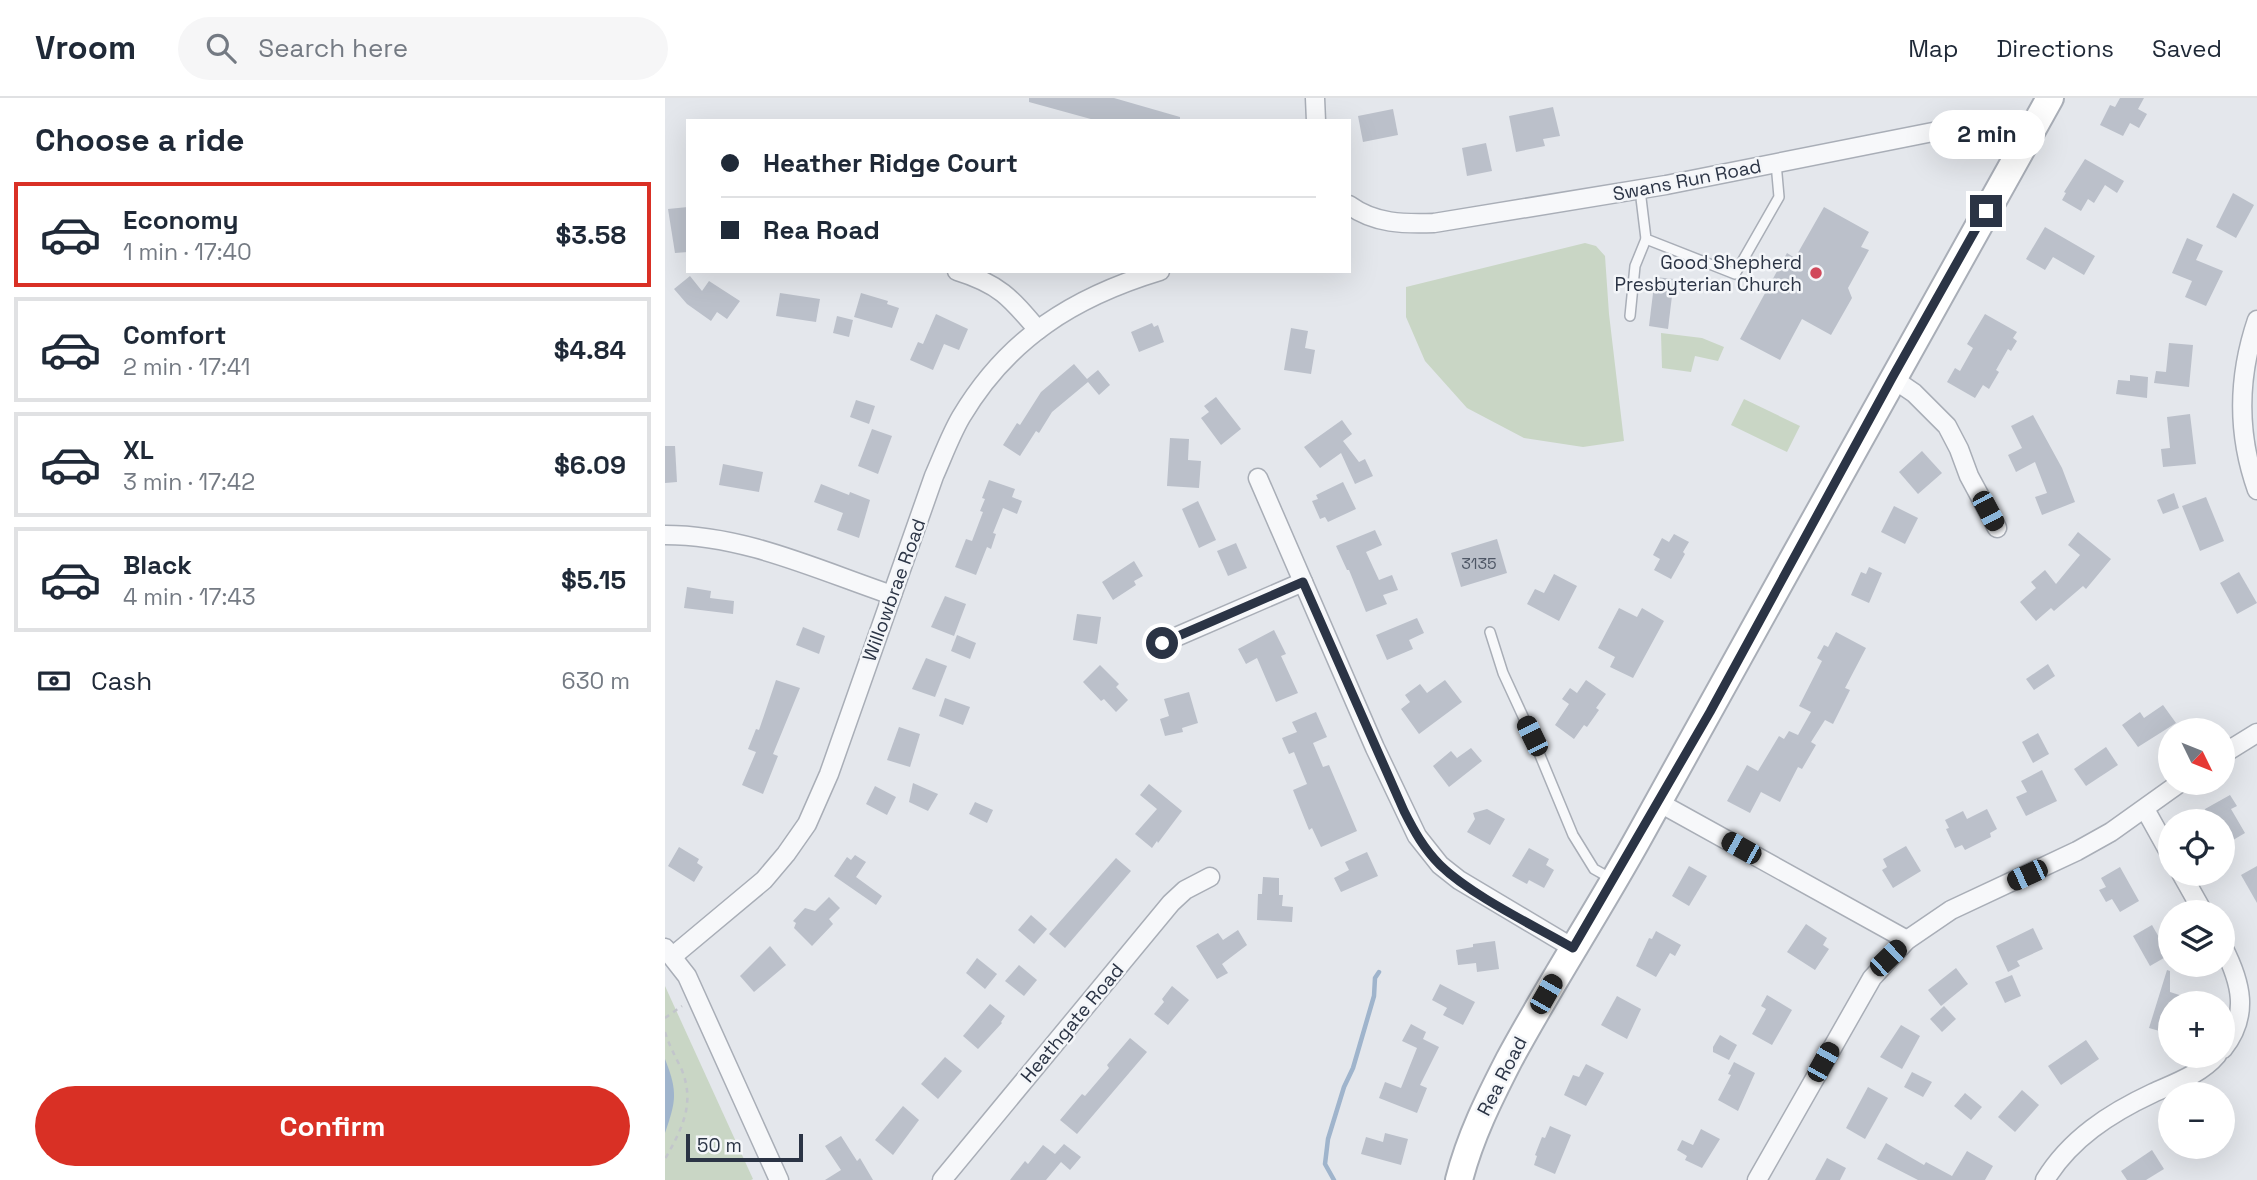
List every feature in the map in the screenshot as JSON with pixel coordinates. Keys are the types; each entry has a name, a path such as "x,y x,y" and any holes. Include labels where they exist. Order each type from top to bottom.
{"main road":[{"name":"Rea Road","path":"1459,1180 1470,1141 1485,1107 1532,1017 1710,712 1892,378 2050,98"}],"street":[{"path":"1315,98 1316,119"},
{"name":"Swans Run Road","path":"1351,206 1365,215 1384,221 1406,224 1434,223 1640,190 1958,127 1983,127 2023,146"},
{"path":"963,273 1000,289 1038,330"},
{"name":"Willowbrae Road","path":"669,952 764,880 786,855 807,824 829,774 934,476 960,418 992,374 1038,330 1098,293 1154,273"},
{"path":"2257,320 2246,356 2242,411 2245,446 2257,490"},
{"path":"1892,378 1914,393 1947,426 1969,476 1997,528"},
{"path":"1258,478 1398,799 1424,846 1440,865 1459,880 1573,948"},
{"path":"665,535 692,535 760,548 892,595"},
{"path":"1162,643 1303,582"},
{"path":"2235,747 2257,733"},
{"path":"1757,1180 1871,978 1907,940 1951,910 2077,851 2164,795"},
{"path":"1658,802 1907,940"},
{"path":"2145,809 2158,832"},
{"name":"Heathgate Road","path":"942,1180 1171,903 1185,890 1210,877"},
{"path":"669,952 687,976 779,1180"},
{"path":"2235,973 2240,1000 2235,1025"},
{"path":"2045,1180 2071,1147 2094,1127 2124,1107 2195,1074 2202,1068"}],"lane":[{"path":"1646,239 1735,274 1779,197 1776,163"},
{"path":"1630,316 1635,266 1646,239 1640,190"},
{"path":"1490,632 1503,673 1573,835 1594,869 1613,880"}],"path":[{"path":"665,1018 696,997"},
{"path":"665,1032 682,1071 689,1101 685,1119 665,1159"}],"green space":[{"path":"1585,243 1596,246 1605,256 1624,441 1583,447 1524,438 1467,408 1425,361 1406,317 1406,287"},
{"path":"1661,333 1702,338 1724,347 1718,361 1695,356 1691,372 1662,368"},
{"path":"1744,399 1800,426 1787,452 1731,425"},
{"path":"665,986 753,1179 751,1180 665,1180"}],"water":[{"path":"665,1059 674,1096 665,1133"}],"building":[{"path":"1029,98 1114,98 1180,119 1091,119 1029,102"},
{"path":"2120,98 2144,98 2138,109 2147,114 2139,128 2130,123 2123,136 2100,125 2110,105 2115,107"},
{"path":"1553,107 1560,136 1543,139 1545,146 1516,152 1509,116"},
{"path":"1393,109 1398,135 1363,142 1358,116"},
{"path":"1486,143 1492,171 1467,176 1462,148"},
{"path":"2085,159 2124,181 2117,193 2105,185 2094,203 2088,199 2081,211 2062,200 2066,193 2064,192"},
{"path":"2233,193 2254,205 2236,238 2216,227"},
{"path":"686,207 686,252 675,253 668,209"},
{"name":"Good Shepherd Presbyterian Church","path":"1824,207 1869,232 1861,247 1869,250 1848,288 1852,298 1831,335 1802,319 1780,360 1740,339 1787,253 1795,258"},
{"path":"2045,227 2095,256 2084,275 2053,257 2045,270 2026,259"},
{"path":"2187,238 2203,245 2196,260 2223,271 2206,306 2185,297 2192,281 2172,273"},
{"path":"690,276 702,291 709,281 740,301 727,319 717,312 711,321 687,304 674,289"},
{"path":"1655,277 1674,279 1668,329 1649,326"},
{"path":"780,293 820,299 816,322 776,316"},
{"path":"861,293 888,301 887,304 899,308 892,328 854,317"},
{"path":"936,314 968,329 959,350 944,344 933,370 910,360 918,342 923,344"},
{"path":"1985,314 2017,332 2013,338 2017,341 2011,351 2008,349 1989,389 1983,385 1975,398 1947,382 1955,368 1960,371 1973,348 1967,344"},
{"path":"837,316 853,320 849,337 833,333"},
{"path":"1152,323 1154,327 1158,325 1164,342 1139,352 1131,332"},
{"path":"1291,328 1308,331 1305,348 1315,350 1311,374 1284,370"},
{"path":"2169,343 2193,345 2189,387 2154,383 2156,371 2166,372"},
{"path":"1074,364 1087,379 1098,370 1110,385 1099,395 1088,382 1052,412 1020,456 1003,445 1017,423 1020,425 1041,392"},
{"path":"2130,375 2148,377 2147,398 2116,394 2118,380 2130,381"},
{"path":"1216,397 1241,429 1221,445 1201,418 1209,412 1204,406"},
{"path":"856,400 875,406 869,424 850,417"},
{"path":"2190,414 2196,464 2163,467 2161,449 2170,448 2167,417"},
{"path":"2033,415 2062,468 2075,502 2042,515 2035,497 2047,493 2035,462 2016,472 2008,455 2022,448 2011,426"},
{"path":"1342,420 1352,434 1343,441 1359,462 1365,459 1373,476 1355,484 1341,453 1320,468 1304,447"},
{"path":"872,429 892,436 878,474 858,466"},
{"path":"1170,438 1189,439 1188,460 1201,461 1199,488 1167,486"},
{"path":"665,446 675,446 677,482 665,483"},
{"path":"1922,451 1942,473 1918,494 1899,472"},
{"path":"723,464 763,472 759,492 719,485"},
{"path":"989,480 1015,489 1012,497 1022,501 1017,514 1003,508 993,533 996,534 991,549 987,547 976,575 955,567 966,539 972,541 983,512 980,511 985,499 982,498"},
{"path":"1343,482 1356,509 1328,522 1325,517 1320,519 1312,501 1318,499 1316,495"},
{"path":"821,484 870,500 859,538 837,530 843,513 814,502"},
{"path":"2174,493 2179,508 2163,514 2157,500"},
{"path":"2206,497 2224,541 2200,551 2182,506"},
{"path":"1198,501 1216,540 1199,548 1182,509"},
{"path":"1894,506 1918,518 1905,544 1881,532"},
{"path":"1375,530 1382,545 1366,552 1379,580 1392,575 1398,590 1383,595 1387,604 1366,612 1336,546"},
{"path":"2078,532 2111,559 2086,589 2083,586 2054,611 2051,608 2036,621 2020,602 2036,588 2031,582 2045,570 2056,584 2080,555 2068,545"},
{"path":"1674,534 1689,542 1671,579 1654,570 1660,559 1653,555 1662,538 1669,542"},
{"path":"1497,539 1507,573 1461,587 1451,553"},
{"path":"1236,543 1247,568 1228,576 1217,551"},
{"path":"1134,561 1143,576 1134,581 1136,585 1113,600 1102,582"},
{"path":"1869,567 1882,573 1869,603 1851,595 1861,572 1866,574"},
{"path":"2239,572 2257,603 2237,614 2220,583"},
{"path":"1554,574 1577,586 1559,621 1527,604 1535,589 1544,593"},
{"path":"687,587 711,591 710,598 734,601 733,614 684,608"},
{"path":"945,596 966,604 954,636 931,627"},
{"path":"1619,608 1637,617 1642,608 1664,621 1633,678 1610,667 1615,657 1598,648"},
{"path":"1077,614 1101,617 1097,644 1073,640"},
{"path":"1417,618 1424,633 1409,640 1413,649 1387,660 1376,635"},
{"path":"803,627 825,636 819,654 796,645"},
{"path":"1274,630 1286,654 1281,656 1298,693 1276,702 1257,658 1246,664 1238,649"},
{"path":"1836,632 1866,648 1845,688 1850,690 1833,724 1825,720 1811,742 1816,745 1802,769 1798,767 1780,802 1761,792 1750,813 1727,801 1747,765 1758,771 1779,736 1784,739 1789,731 1798,735 1811,712 1799,706 1822,661 1817,658 1824,645 1828,647"},
{"path":"957,635 976,643 970,659 951,651"},
{"path":"926,658 947,666 935,697 912,689"},
{"path":"2048,664 2055,676 2034,690 2026,679"},
{"path":"1100,665 1119,684 1116,687 1128,700 1116,712 1083,682"},
{"path":"776,680 800,688 773,754 778,756 763,794 742,785 756,752 748,749 756,729 759,730"},
{"path":"1445,680 1462,702 1419,734 1401,709 1410,702 1405,695 1420,684 1427,693"},
{"path":"1586,680 1606,694 1587,727 1584,725 1574,739 1555,725 1569,704 1562,699 1570,688 1577,693"},
{"path":"1189,692 1198,723 1182,728 1183,732 1165,736 1160,719 1169,716 1164,699"},
{"path":"945,698 970,707 963,725 939,716"},
{"path":"2163,705 2172,718 2158,718 2158,734 2138,747 2122,725 2140,712 2144,718"},
{"path":"1316,712 1327,737 1313,743 1323,767 1329,765 1357,831 1321,847 1312,828 1309,830 1293,790 1307,784 1294,752 1289,754 1282,738 1297,732 1292,722"},
{"path":"899,727 920,734 910,767 887,760"},
{"path":"2038,733 2049,754 2033,763 2022,742"},
{"path":"2106,747 2118,765 2086,786 2074,769"},
{"path":"1471,748 1482,761 1449,787 1433,766 1451,751 1457,758"},
{"path":"2042,770 2057,801 2026,816 2016,797 2027,792 2021,781"},
{"path":"913,783 938,794 928,811 909,802"},
{"path":"1149,784 1182,811 1152,848 1135,834 1157,809 1140,795"},
{"path":"875,786 896,797 887,815 866,804"},
{"path":"2230,795 2237,806 2231,809 2205,809"},
{"path":"975,802 993,810 987,823 969,814"},
{"path":"1487,809 1505,819 1490,845 1467,832 1475,819 1473,813"},
{"path":"1987,809 1997,829 1990,833 1991,837 1965,850 1962,845 1955,848 1945,820 1963,811 1967,819"},
{"path":"2235,816 2245,833 2235,839"},
{"path":"1906,846 1921,871 1893,888 1882,870 1887,867 1883,859"},
{"path":"679,847 699,859 697,863 703,867 694,882 668,866"},
{"path":"1529,848 1549,859 1546,865 1554,870 1544,888 1529,880 1527,884 1512,876"},
{"path":"1367,852 1378,876 1341,892 1334,878 1349,870 1345,862"},
{"path":"855,855 866,862 856,877 882,896 876,905 834,876 847,857 851,860"},
{"path":"1116,858 1131,871 1065,948 1049,934"},
{"path":"1689,866 1707,876 1689,906 1672,896"},
{"path":"2257,866 2257,903 2241,875"},
{"path":"2120,867 2139,901 2120,912 2112,899 2106,902 2099,890 2106,887 2101,878"},
{"path":"1263,877 1279,878 1279,895 1283,895 1282,906 1293,907 1292,922 1257,920 1258,894 1262,894"},
{"path":"829,897 840,908 829,919 833,924 812,946 794,928 796,923 793,921 805,908 815,911"},
{"path":"1031,915 1047,929 1034,944 1018,930"},
{"path":"1806,924 1827,938 1823,945 1829,949 1815,970 1787,952"},
{"path":"2152,925 2158,936 2158,961 2150,966 2133,936"},
{"path":"2033,928 2043,949 2017,961 2020,966 2008,972 1996,946"},
{"path":"1238,930 1247,945 1222,964 1228,973 1217,979 1196,946 1218,933 1223,940"},
{"path":"1656,931 1681,945 1675,956 1670,953 1656,977 1636,966 1649,938 1652,939"},
{"path":"1495,941 1499,969 1477,972 1476,963 1458,965 1456,950"},
{"path":"770,946 786,965 754,992 740,976"},
{"path":"977,958 997,974 985,989 966,973"},
{"path":"1019,965 1037,980 1024,996 1005,981"},
{"path":"1956,968 1968,984 1941,1006 1928,990"},
{"path":"2012,975 2021,996 2005,1003 1995,982"},
{"path":"2165,977 2170,977 2170,991 2160,991"},
{"path":"1440,984 1475,1002 1463,1025 1443,1015 1447,1008 1432,1000"},
{"path":"1172,986 1189,1000 1168,1025 1154,1014"},
{"path":"1767,995 1792,1010 1772,1045 1752,1034 1766,1009 1761,1006"},
{"path":"1617,996 1641,1009 1627,1039 1601,1025"},
{"path":"2158,999 2158,1031 2149,1028"},
{"path":"990,1004 1005,1016 1002,1023 978,1049 963,1036"},
{"path":"1944,1006 1956,1019 1942,1032 1930,1019"},
{"path":"1411,1024 1426,1032 1423,1039 1439,1047 1420,1085 1427,1088 1417,1113 1379,1098 1385,1082 1401,1088 1417,1048 1402,1041"},
{"path":"1901,1025 1920,1036 1902,1069 1880,1057"},
{"path":"1720,1035 1737,1045 1729,1060 1713,1052"},
{"path":"1130,1038 1147,1052 1077,1134 1060,1120 1109,1068 1107,1065"},
{"path":"2086,1040 2099,1059 2061,1085 2048,1066"},
{"path":"945,1057 962,1071 938,1099 921,1084"},
{"path":"1734,1062 1755,1073 1738,1111 1718,1100 1731,1075 1728,1074"},
{"path":"1586,1064 1604,1073 1586,1106 1564,1095 1573,1075 1579,1077"},
{"path":"1912,1072 1932,1082 1923,1097 1904,1087"},
{"path":"1868,1087 1888,1098 1865,1139 1846,1128"},
{"path":"2022,1090 2039,1105 2015,1132 1998,1117"},
{"path":"1965,1093 1982,1107 1971,1120 1954,1106"},
{"path":"903,1106 919,1120 893,1155 875,1140"},
{"path":"1550,1126 1571,1135 1555,1174 1534,1165 1542,1137 1545,1138"},
{"path":"1701,1129 1720,1139 1702,1168 1685,1160 1687,1156 1677,1150 1682,1140 1693,1145"},
{"path":"1385,1133 1408,1139 1401,1165 1361,1154 1366,1137 1383,1142"},
{"path":"841,1136 857,1161 860,1158 873,1180 825,1180 841,1170 825,1146"},
{"path":"1886,1143 1924,1165 1926,1162 1952,1176 1967,1151 1993,1166 1985,1180 1918,1180 1877,1159"},
{"path":"1064,1144 1081,1157 1070,1170 1061,1162 1046,1180 1010,1180 1025,1161 1028,1164 1043,1145 1055,1154"},
{"path":"2152,1150 2164,1169 2146,1180 2127,1180 2121,1171"},
{"path":"1827,1158 1846,1168 1840,1180 1815,1180"}],"waterway":[{"path":"1334,1180 1325,1164 1328,1139 1344,1087 1353,1068 1374,996 1375,978 1379,972"}],"place":[{"name":"Good Shepherd Presbyterian Church","path":"1816,273"}],"route":[{"path":"1162,643 1303,582 1375,748 1404,811 1424,846 1440,865 1459,880 1573,948 1710,712 1986,211"}]}
